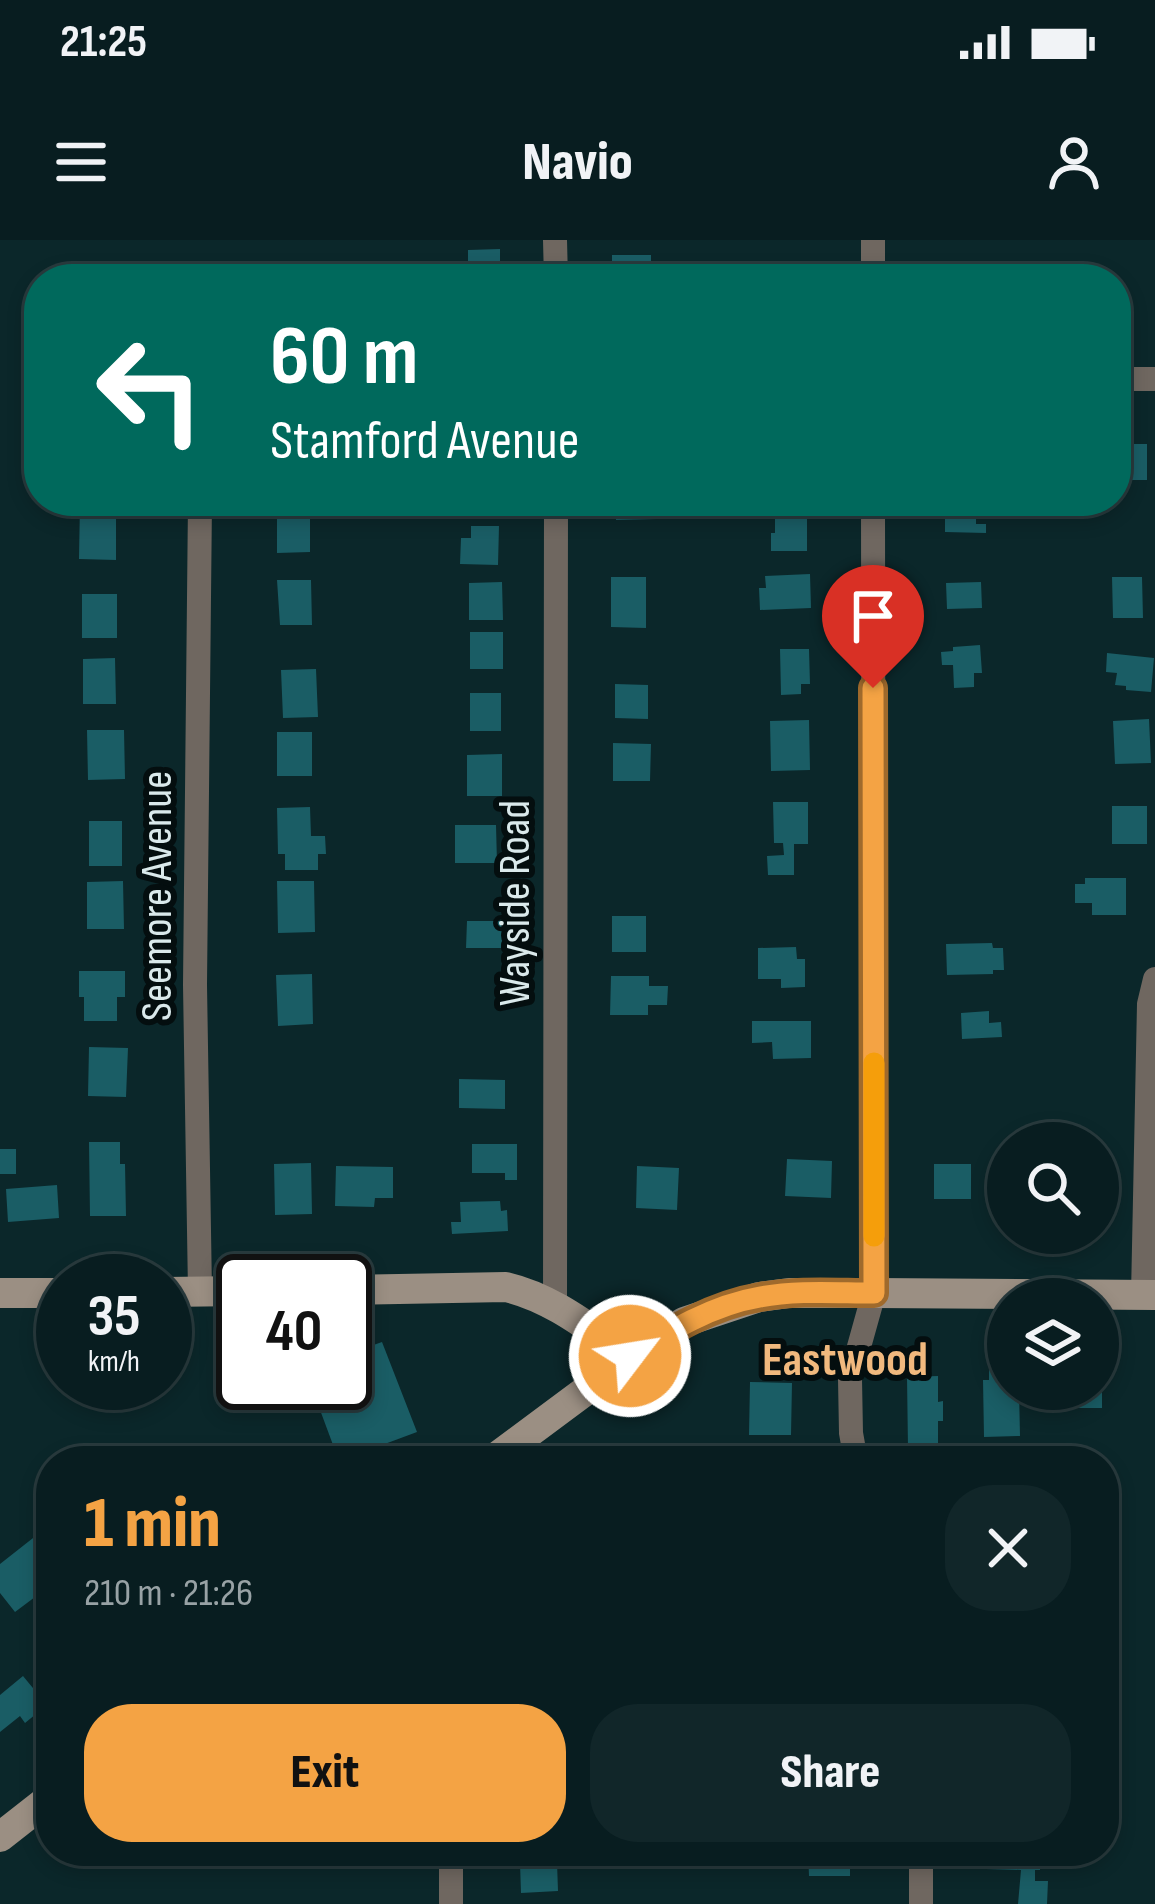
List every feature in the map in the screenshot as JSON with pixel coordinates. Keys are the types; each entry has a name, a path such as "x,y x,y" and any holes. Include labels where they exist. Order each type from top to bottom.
{"street":[{"name":"Seemore Avenue","path":"200,516 196,985 200,1292"},
{"name":"Wayside Road","path":"555,1305 556,516"},
{"path":"853,1446 850,1379 874,1293 873,516"},
{"path":"511,1446 630,1356 684,1322 738,1302 789,1293 1149,1295 1148,1004 1155,979"},
{"path":"372,1289 506,1287 524,1291 555,1305 630,1356"},
{"path":"192,1292 216,1292"},
{"path":"0,1293 36,1293"},
{"path":"0,1837 36,1809"},
{"path":"451,1866 451,1904"},
{"path":"921,1866 921,1904"}],"building":[{"path":"500,249 500,264 468,264 468,250"},
{"path":"612,255 651,255 651,264 612,264"},
{"path":"1131,444 1147,444 1147,480 1131,480"},
{"path":"80,516 116,516 116,560 79,559"},
{"path":"277,516 310,516 310,552 277,553"},
{"path":"616,516 657,516 657,519 616,520"},
{"path":"775,516 807,516 807,551 771,551 771,533 775,533"},
{"path":"945,516 976,516 976,524 986,524 986,533 945,532"},
{"path":"471,526 499,526 498,565 460,564 461,538 471,538"},
{"path":"810,574 811,608 760,610 759,588 766,588 765,576"},
{"path":"611,577 646,577 646,628 611,627"},
{"path":"1112,577 1142,577 1143,618 1113,618"},
{"path":"277,580 311,580 312,625 280,625"},
{"path":"502,582 503,620 469,620 469,583"},
{"path":"981,582 982,608 947,609 946,583"},
{"path":"82,594 117,594 117,638 82,638"},
{"path":"470,632 503,632 503,669 470,669"},
{"path":"980,645 982,673 974,673 974,687 954,688 953,665 942,665 941,652"},
{"path":"780,649 809,649 810,684 801,684 801,694 781,695"},
{"path":"1107,653 1154,658 1151,692 1115,685 1117,673 1106,672"},
{"path":"115,658 116,704 83,704 83,659"},
{"path":"316,669 318,717 283,718 281,670"},
{"path":"615,684 648,685 648,719 615,718"},
{"path":"470,693 501,693 501,731 470,731"},
{"path":"1149,719 1151,763 1115,764 1113,721"},
{"path":"809,720 810,770 771,771 770,721"},
{"path":"87,730 124,730 125,779 88,780"},
{"path":"277,732 312,732 312,776 277,776"},
{"path":"613,743 651,744 650,781 613,781"},
{"path":"502,754 502,796 467,796 467,755"},
{"path":"773,802 808,802 808,844 794,844 794,875 768,875 767,856 784,855 783,843 774,843"},
{"path":"1112,806 1147,806 1147,844 1112,844"},
{"path":"310,807 311,836 325,836 326,854 318,854 318,870 285,870 285,854 278,854 277,808"},
{"path":"89,821 122,821 122,866 89,866"},
{"path":"455,825 496,825 497,863 455,863"},
{"path":"1085,878 1126,878 1126,915 1092,915 1092,903 1075,903 1075,884 1085,884"},
{"path":"123,881 124,929 87,929 87,882"},
{"path":"277,881 314,881 315,932 278,933"},
{"path":"612,916 646,916 646,952 612,952"},
{"path":"467,921 510,921 510,948 466,948"},
{"path":"992,943 993,948 1003,948 1004,970 947,975 946,944"},
{"path":"796,947 797,959 805,959 805,987 781,988 781,979 758,979 758,948"},
{"path":"79,971 125,971 125,997 117,997 117,1021 84,1021"},
{"path":"312,974 313,1024 278,1026 276,975"},
{"path":"611,976 649,976 649,986 668,986 667,1005 648,1005 648,1015 610,1015"},
{"path":"989,1011 989,1023 1001,1022 1002,1037 962,1039 961,1013"},
{"path":"752,1021 811,1021 811,1058 773,1059 772,1042 752,1043"},
{"path":"89,1047 128,1048 126,1097 88,1096"},
{"path":"459,1079 505,1080 505,1109 459,1108"},
{"path":"89,1142 120,1142 126,1216 90,1216"},
{"path":"472,1144 517,1144 517,1180 505,1180 505,1173 472,1173"},
{"path":"0,1149 16,1149 16,1174 0,1174"},
{"path":"787,1159 832,1161 831,1198 785,1196"},
{"path":"311,1163 312,1214 275,1215 274,1164"},
{"path":"934,1164 971,1164 971,1199 934,1199"},
{"path":"336,1166 393,1167 393,1198 375,1198 374,1207 335,1206"},
{"path":"637,1166 679,1168 677,1210 636,1208"},
{"path":"57,1185 59,1218 8,1222 6,1189"},
{"path":"500,1201 501,1211 507,1210 508,1231 452,1234 451,1222 461,1222 460,1202"},
{"path":"382,1342 417,1432 379,1446 333,1446 320,1410 372,1410 372,1346"},
{"path":"938,1376 943,1421 938,1421 938,1446 908,1446 907,1377"},
{"path":"983,1380 987,1380 987,1410 1019,1410 1020,1436 984,1437"},
{"path":"750,1382 792,1383 791,1435 749,1435"},
{"path":"36,1536 36,1596 15,1612 0,1593 0,1564"},
{"path":"23,1676 36,1692 36,1714 25,1723 20,1716 0,1732 0,1695"},
{"path":"520,1866 557,1866 558,1891 521,1893"},
{"path":"809,1866 850,1866 850,1876 809,1876"},
{"path":"1040,1866 1035,1881 1048,1881 1047,1904 1018,1904 1021,1870 986,1869"}],"slow traffic":[{"path":"874,1063 874,1236"}],"district":[{"name":"Eastwood","path":"845,1358"}],"route":[{"path":"630,1356 684,1322 738,1302 789,1293 874,1293 873,688"}]}
